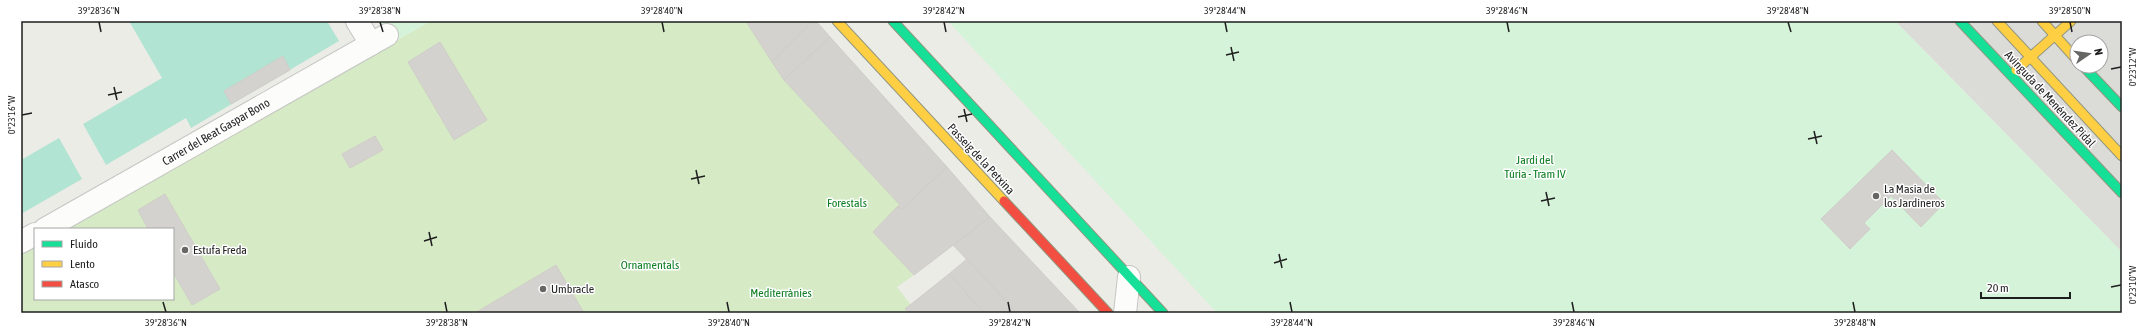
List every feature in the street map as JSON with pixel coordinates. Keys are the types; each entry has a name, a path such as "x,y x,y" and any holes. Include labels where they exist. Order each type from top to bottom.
{"street":[{"name":"Carrer del Beat Gaspar Bono","path":"47,228 379,40 358,21"},
{"name":"Passeig de la Petxina","path":"836,21 1108,313"},
{"path":"893,21 1163,313"},
{"name":"Avinguda de Menéndez Pidal","path":"1960,21 2122,193"},
{"name":"Avinguda de Menéndez Pidal","path":"1997,21 2122,156"},
{"path":"2042,21 2069,51"},
{"path":"2010,75 2071,21"},
{"path":"2091,74 2122,107"},
{"path":"21,242 34,235"},
{"path":"1125,313 1129,277"}],"shaded area":[{"path":"1895,21 2122,21 2122,252"}],"green space":[{"path":"129,21 327,21 339,41 191,128 186,118 106,165 83,124 162,78"},
{"path":"379,21 431,21 392,43"},
{"path":"431,21 747,21 784,80 900,205 873,232 914,275 897,287 911,305 909,313 21,313 21,254 34,247 34,300 174,300 174,228 66,228"},
{"name":"Jardí del Túria - Tram IV","path":"948,21 1895,21 2122,252 2122,313 1217,313"},
{"path":"59,138 82,179 21,214 21,160"}],"building":[{"path":"749,21 812,21 772,62 747,23"},
{"path":"812,21 816,21 830,37 784,80 772,62"},
{"path":"830,37 947,167 902,209 897,207 900,205 784,80"},
{"path":"440,42 487,120 454,140 408,62"},
{"path":"283,56 290,70 231,104 224,91"},
{"path":"375,136 383,150 350,168 342,154"},
{"path":"1892,150 1944,203 1921,227 1891,196 1864,223 1870,229 1850,249 1821,219"},
{"path":"947,167 990,217 914,275 873,232 897,207 902,209"},
{"name":"Estufa Freda","path":"165,194 220,289 192,305 174,274 174,228 147,228 138,210"},
{"path":"990,217 1080,313 1017,313 953,245"},
{"path":"967,259 1017,313 984,313 949,274"},
{"name":"Umbracle","path":"556,265 584,313 475,313"},
{"path":"949,274 984,313 909,313 905,309"}],"traffic: fast":[{"path":"893,21 1163,313"},
{"path":"1960,21 2122,193"},
{"path":"2091,74 2122,107"}],"traffic: slow":[{"path":"837,21 1004,201"},
{"path":"1997,21 2122,156"},
{"path":"2042,21 2069,51"},
{"path":"2016,70 2071,21"}],"traffic: jam":[{"path":"1004,201 1108,313"}],"place":[{"name":"La Masia de los Jardineros","path":"1876,196"},
{"name":"Estufa Freda","path":"185,250"},
{"name":"Umbracle","path":"543,289"}],"park label":[{"name":"Forestals","path":"847,203"},
{"name":"Ornamentals","path":"650,265"},
{"name":"Mediterrànies","path":"781,293"}]}
